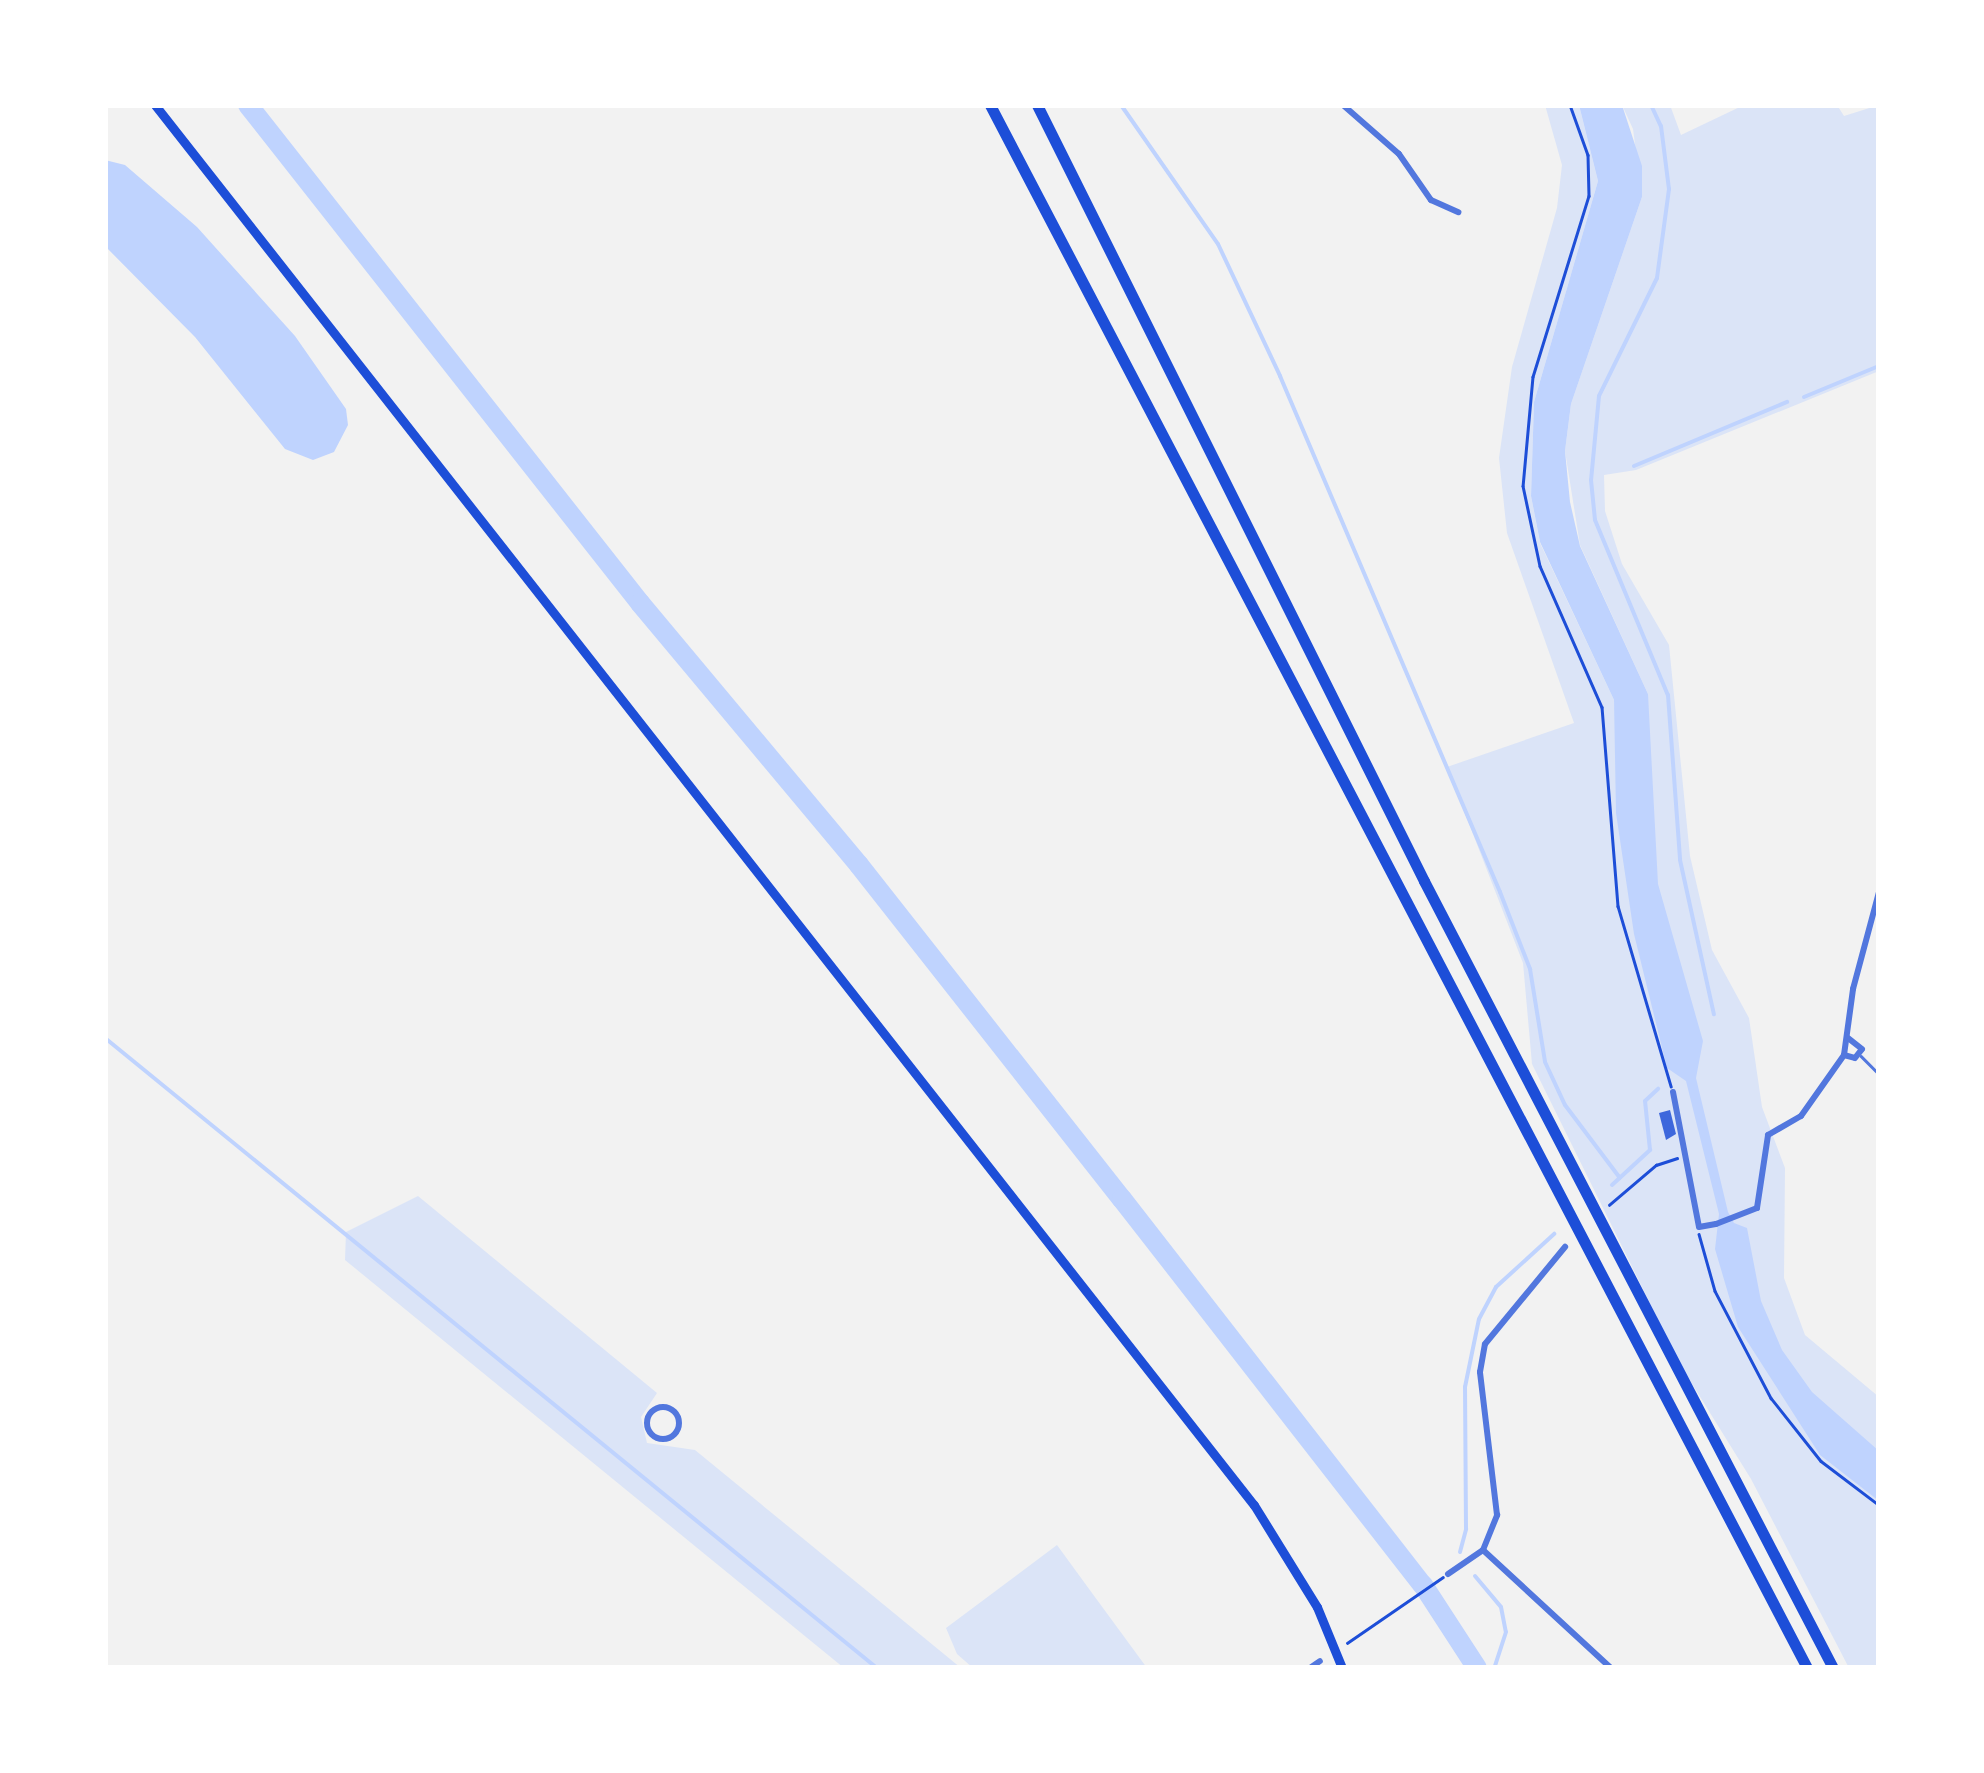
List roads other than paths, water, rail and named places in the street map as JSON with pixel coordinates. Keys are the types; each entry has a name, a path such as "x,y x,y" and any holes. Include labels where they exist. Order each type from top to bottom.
{"highway":[{"path":"990,105 1807,1668"},
{"path":"1037,105 1424,880 1833,1668"}],"main road":[{"path":"156,105 1254,1505 1316,1608 1342,1668"}],"street":[{"path":"1343,105 1398,154 1431,200 1458,212"},
{"path":"1673,1092 1699,1227 1740,1218 1762,1200 1768,1135 1801,1116 1844,1055 1853,989 1879,892"},
{"path":"1844,1055 1860,1054 1859,1041 1848,1038"},
{"path":"1448,1574 1483,1550 1498,1502 1480,1372 1484,1344 1565,1247"},
{"path":"670,1408 678,1429 656,1438 648,1416 670,1408"},
{"path":"1483,1550 1611,1668"},
{"path":"1310,1668 1320,1661"}],"lane":[{"path":"1860,1054 1879,1074"}],"water":[{"path":"1579,105 1622,105 1642,166 1642,197 1571,404 1565,451 1570,502 1580,546 1648,694 1658,884 1703,1041 1696,1078 1728,1212 1734,1223 1747,1228 1761,1301 1782,1350 1812,1392 1879,1451 1879,1501 1820,1455 1738,1327 1715,1249 1719,1214 1686,1081 1667,1068 1634,934 1616,813 1614,700 1540,542 1531,496 1534,402 1598,181"},
{"path":"105,160 125,165 197,227 295,336 346,409 348,425 334,452 313,460 285,449 195,337 105,246"}],"waterway":[{"path":"248,105 640,603 859,865 1122,1199 1423,1585 1477,1668"},
{"path":"1121,105 1218,244 1280,376 1530,969 1545,1062 1565,1105 1620,1178"},
{"path":"1651,105 1661,126 1669,189 1657,278 1599,396 1591,480 1595,520 1668,695 1680,860 1714,1014"},
{"path":"1804,397 1879,366"},
{"path":"1634,466 1787,402"},
{"path":"105,1038 877,1668"},
{"path":"1612,1185 1650,1150 1645,1101 1658,1089"},
{"path":"1460,1552 1466,1529 1465,1387 1479,1319 1496,1287 1554,1234"},
{"path":"1475,1576 1501,1607 1506,1632 1494,1668"}]}
